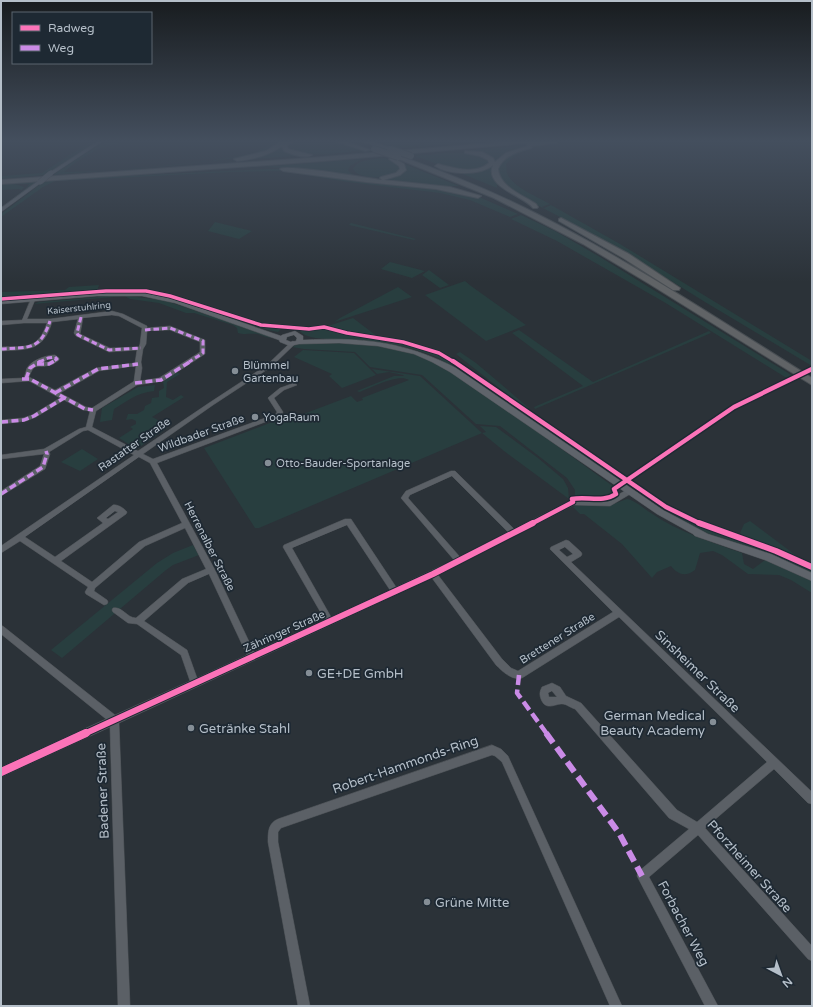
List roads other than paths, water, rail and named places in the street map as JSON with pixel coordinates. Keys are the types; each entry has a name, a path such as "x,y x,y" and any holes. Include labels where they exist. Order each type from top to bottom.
{"highway":[{"path":"446,188 465,192 512,208 531,210"},
{"path":"467,188 512,208"},
{"path":"478,188 531,210 602,246 812,373"},
{"path":"493,188 639,274 812,382"},
{"path":"507,188 534,205 531,210"}],"main road":[{"path":"1,210 32,188"},
{"path":"1,303 111,294 142,294 159,297 284,339 298,341 323,340 372,343 390,345 411,350 429,357 453,370 574,454 590,469 673,520 704,535 768,557 812,578"},
{"path":"284,339 295,333 298,341"}],"street":[{"name":"Kaiserstuhlring","path":"24,321 33,301"},
{"name":"Kaiserstuhlring","path":"1,323 50,321 116,313 142,325 145,330"},
{"path":"81,317 77,333 78,335 109,350 141,348"},
{"path":"1,350 23,348 38,342 43,339 50,321"},
{"path":"1,381 30,379 85,409 93,410 136,383 161,380 203,353 203,341 170,328 145,330 138,364 138,381 136,383"},
{"name":"Rastatter Straße","path":"278,357 284,339"},
{"name":"Rastatter Straße","path":"1,550 211,404 264,369 298,341"},
{"path":"26,379 30,368 37,364"},
{"path":"55,393 98,369 138,364"},
{"name":"Wildbader Straße","path":"153,462 279,415 280,412 271,398 282,389 294,385"},
{"path":"1,422 24,420 34,416 64,398"},
{"path":"89,428 93,410"},
{"path":"1,457 46,451 81,430 89,428 153,462"},
{"path":"1,494 43,467 47,454 46,451"},
{"name":"Herrenalber Straße","path":"153,462 211,570 252,656"},
{"path":"44,464 52,465"},
{"path":"459,561 404,498 408,493 453,473 513,533"},
{"name":"Zähringer Straße","path":"1,772 252,656 395,592 459,561 573,502 610,503 628,493"},
{"path":"330,622 287,547 348,521 395,592"},
{"path":"55,561 108,523"},
{"path":"104,602 89,592 92,586 142,544 187,524"},
{"path":"20,537 92,586"},
{"name":"Sinsheimer Straße","path":"566,561 812,800"},
{"path":"138,621 185,581 211,570"},
{"name":"Brettener Straße","path":"433,574 499,662 514,674 519,675 619,613"},
{"path":"116,610 131,621 138,621 184,653 195,683"},
{"path":"1,629 114,720"},
{"name":"Pforzheimer Straße","path":"563,699 578,706 673,814 698,828 812,955"},
{"name":"Badener Straße","path":"114,720 124,1006"},
{"name":"Robert-Hammonds-Ring","path":"304,1006 273,842 274,830 278,824 331,804 492,750 498,752 505,759 616,1006"},
{"path":"698,828 774,763"},
{"name":"Forbacher Weg","path":"698,828 642,876 712,1006"}],"place":[{"name":"Blümmel Gartenbau","path":"235,371"},
{"name":"YogaRaum","path":"255,417"},
{"name":"Otto-Bauder-Sportanlage","path":"268,463"},
{"name":"GE+DE GmbH","path":"309,673"},
{"name":"German Medical Beauty Academy","path":"713,722"},
{"name":"Getränke Stahl","path":"191,728"},
{"name":"Grüne Mitte","path":"427,902"}]}
